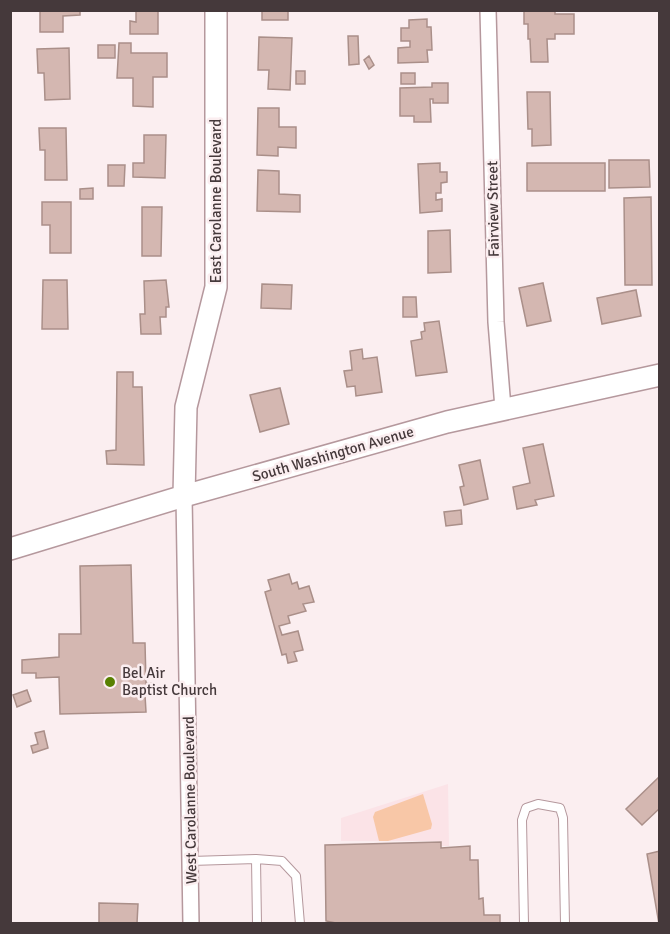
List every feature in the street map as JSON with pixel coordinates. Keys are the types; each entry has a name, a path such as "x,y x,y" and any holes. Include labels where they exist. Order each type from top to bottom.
{"street":[{"name":"East Carolanne Boulevard","path":"184,496 186,407 216,287 216,10"},
{"name":"Fairview Street","path":"488,10 495,300 503,408"},
{"name":"South Washington Avenue","path":"10,549 184,496 503,408 660,375"},
{"name":"West Carolanne Boulevard","path":"184,496 191,924"}],"lane":[{"path":"524,924 522,820 526,808 538,804 560,808 563,818 565,924"},
{"path":"191,861 256,859 282,861 296,876 300,924"},
{"path":"256,859 257,924"}],"shaded area":[{"path":"448,784 449,846 442,846 441,841 341,841 341,818"},
{"path":"423,794 432,824 431,829 388,841 379,841 373,817 375,812"}],"building":[{"path":"40,10 80,10 80,15 63,16 63,32 40,32"},
{"path":"136,10 158,10 158,34 130,34 130,21 136,22"},
{"path":"262,10 288,10 288,20 262,20"},
{"path":"555,10 555,14 574,14 574,34 555,34 555,39 547,39 548,62 531,62 528,24 524,24 524,11"},
{"path":"427,19 427,27 431,27 432,50 427,50 428,62 398,63 398,48 410,47 410,41 401,41 401,28 409,28 409,20"},
{"path":"348,36 358,36 359,64 349,65"},
{"path":"259,37 292,38 290,90 268,89 269,70 258,70"},
{"path":"119,43 131,43 131,53 167,53 167,77 153,77 153,107 133,106 133,78 117,78"},
{"path":"98,45 115,45 115,58 98,58"},
{"path":"69,48 70,99 45,100 44,73 38,73 37,49"},
{"path":"369,56 374,65 369,69 364,60"},
{"path":"296,71 305,71 305,84 296,84"},
{"path":"401,73 415,73 415,84 401,84"},
{"path":"432,83 448,83 448,103 433,103 433,99 430,99 431,122 414,122 414,116 400,116 400,88 432,87"},
{"path":"527,92 550,92 551,145 532,146 532,129 528,129"},
{"path":"258,108 279,108 279,127 296,127 296,148 278,147 278,156 257,155"},
{"path":"39,128 66,128 67,180 45,180 45,150 40,150"},
{"path":"144,135 166,135 165,178 133,177 133,163 144,163"},
{"path":"609,160 649,160 650,187 609,188"},
{"path":"440,163 440,172 447,172 447,182 441,183 441,193 436,193 436,200 442,199 442,211 420,213 418,164"},
{"path":"527,163 605,163 605,191 527,191"},
{"path":"108,165 125,165 124,186 108,186"},
{"path":"258,170 279,171 279,194 300,195 300,212 257,211"},
{"path":"93,188 93,199 80,199 80,189"},
{"path":"651,197 652,285 625,285 624,198"},
{"path":"42,202 71,202 71,253 50,253 50,225 42,225"},
{"path":"142,207 162,207 161,256 142,256"},
{"path":"450,230 451,272 428,273 428,231"},
{"path":"43,280 67,280 68,329 42,329"},
{"path":"166,280 169,307 166,307 166,317 160,317 161,334 141,334 140,314 145,314 144,281"},
{"path":"543,283 551,321 527,326 519,288"},
{"path":"262,284 292,285 291,309 261,308"},
{"path":"636,290 641,316 602,324 597,298"},
{"path":"403,297 416,297 417,317 403,317"},
{"path":"439,321 447,372 416,376 411,341 422,339 421,332 425,331 424,323"},
{"path":"362,349 363,359 377,357 382,392 356,396 355,386 347,387 344,371 352,370 350,351"},
{"path":"117,372 133,372 133,387 142,387 144,465 107,464 106,451 116,450"},
{"path":"280,388 289,424 260,432 250,395"},
{"path":"543,444 554,496 535,500 537,505 517,509 513,487 530,483 523,448"},
{"path":"480,460 488,499 464,505 460,487 464,486 459,465"},
{"path":"461,510 462,524 446,526 444,512"},
{"path":"131,565 133,643 145,643 146,683 153,683 153,695 145,695 146,712 60,714 59,677 36,678 36,673 22,673 22,660 59,657 59,634 81,634 80,566"},
{"path":"289,574 292,584 297,582 299,589 309,586 314,602 303,604 306,611 288,616 290,623 279,626 282,635 298,631 303,650 294,652 297,661 288,663 286,654 282,655 265,592 271,590 268,580"},
{"path":"27,690 31,701 17,707 13,695"},
{"path":"44,731 48,748 33,753 31,746 38,744 35,733"},
{"path":"660,776 660,808 642,825 626,809"},
{"path":"441,842 441,848 470,846 470,860 478,860 479,899 483,898 484,915 500,915 500,924 341,924 326,921 325,845"},
{"path":"660,851 660,924 659,924 647,854"},
{"path":"99,903 138,904 137,923 99,923"}],"place":[{"name":"Bel Air Baptist Church","path":"110,682"}]}
